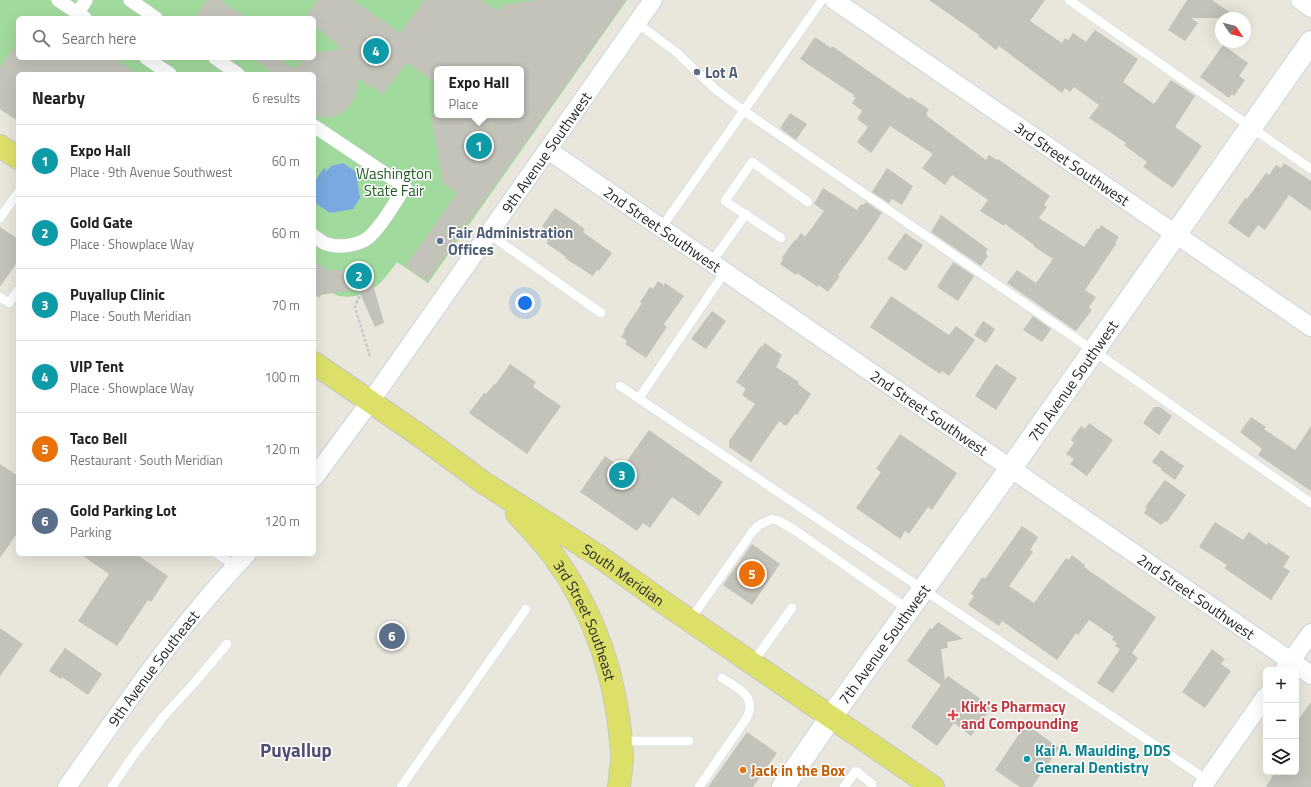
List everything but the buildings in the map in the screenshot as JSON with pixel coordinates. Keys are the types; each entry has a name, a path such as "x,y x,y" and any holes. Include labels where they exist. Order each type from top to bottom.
{"main road":[{"name":"South Meridian","path":"316,364 419,435 484,483 597,555 930,786"},
{"name":"3rd Street Southeast","path":"484,483 505,500 537,536 567,575 581,599 603,650 611,677 621,741 622,759 619,787"}],"street":[{"path":"58,0 82,15 86,0"},
{"path":"130,0 153,16"},
{"name":"9th Avenue Southwest","path":"370,402 653,0"},
{"name":"3rd Street Southwest","path":"834,0 1311,327"},
{"path":"1300,0 1311,8"},
{"name":"7th Avenue Southwest","path":"783,787 831,717 1094,351 1311,42"},
{"path":"149,60 167,72"},
{"path":"218,60 235,72"},
{"path":"316,127 405,188 373,234 362,241 350,245 337,246 324,243 316,237"},
{"name":"2nd Street Southwest","path":"548,150 1011,468 1288,666 1311,675"},
{"path":"316,475 370,402"},
{"name":"9th Avenue Southeast","path":"66,787 133,693 207,597 241,560"},
{"path":"1288,666 1311,633"},
{"path":"1205,783 1263,700"}],"lane":[{"path":"661,228 822,0"},
{"path":"1070,0 1311,169"},
{"path":"637,23 676,52 715,88 744,111 1094,351 1311,503"},
{"path":"781,238 725,201 752,162 808,202"},
{"path":"0,218 16,196"},
{"path":"639,398 718,267 746,214"},
{"path":"489,234 601,313"},
{"path":"0,297 9,303 16,293"},
{"path":"620,386 924,589 1205,783"},
{"path":"690,620 744,542 756,528 772,519 829,554 909,610"},
{"path":"226,556 241,560"},
{"path":"753,662 792,608"},
{"path":"401,787 526,609"},
{"path":"112,787 162,717 196,681 226,644"},
{"path":"699,787 750,712 750,701 746,695 722,678"},
{"path":"621,741 689,741"},
{"path":"844,787 856,772 872,784 872,787"}],"path":[{"path":"350,245 360,295 355,307 370,357"}],"green space":[{"name":"Washington State Fair","path":"0,0 627,0 428,283 397,262 384,279 368,292 346,297 339,296 325,289 319,298 316,296 316,72 16,72 16,120 0,109"}],"water":[{"path":"343,163 356,172 360,198 353,209 330,213 316,203 316,179 324,168 327,171 331,166"}],"place":[{"name":"VIP Tent","path":"376,51"},
{"name":"Lot A","path":"697,72"},
{"name":"Expo Hall","path":"479,146"},
{"name":"Fair Administration Offices","path":"440,241"},
{"name":"Gold Gate","path":"359,276"},
{"name":"Puyallup Clinic","path":"622,475"},
{"name":"Taco Bell","path":"752,574"},
{"name":"Gold Parking Lot","path":"392,636"},
{"name":"Kirk's Pharmacy and Compounding","path":"953,715"},
{"name":"Kai A. Maulding, DDS General Dentistry","path":"1027,759"},
{"name":"Jack in the Box","path":"743,770"}],"district":[{"name":"Puyallup","path":"296,749"}]}
